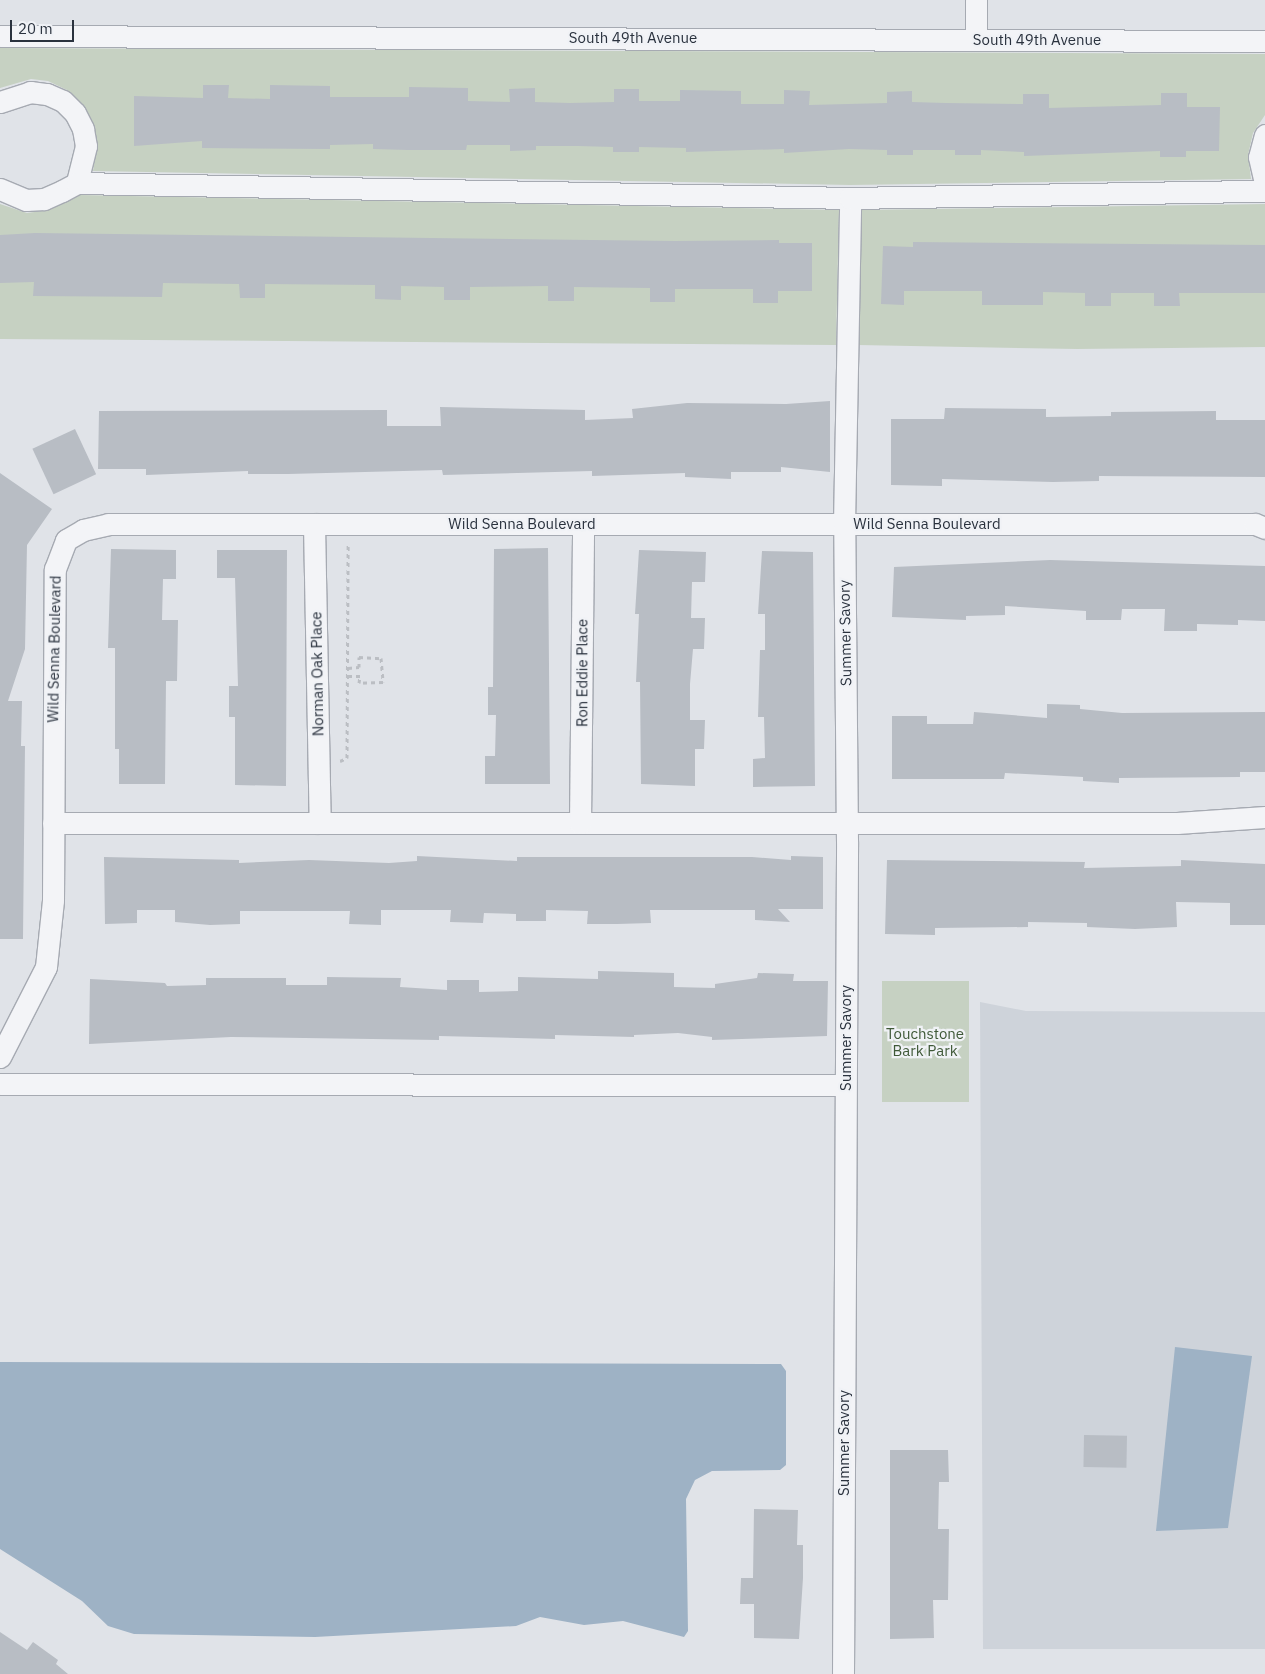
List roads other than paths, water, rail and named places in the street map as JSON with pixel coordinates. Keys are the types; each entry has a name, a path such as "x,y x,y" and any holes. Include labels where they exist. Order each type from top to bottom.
{"street":[{"path":"976,0 976,39"},
{"name":"South 49th Avenue","path":"0,36 1265,41"},
{"path":"0,102 12,95 30,92 47,94 63,101 75,113 83,129 86,146 77,183"},
{"path":"1265,135 1259,158 1265,182"},
{"path":"0,190 26,200 44,199 77,183 850,198 1265,191"},
{"name":"Summer Savory","path":"842,1674 846,823 844,524 850,198"},
{"name":"Wild Senna Boulevard","path":"0,1057 46,967 53,900 53,612 55,568 66,540 83,530 108,524 1255,524 1265,528"},
{"name":"Norman Oak Place","path":"314,524 320,823"},
{"name":"Ron Eddie Place","path":"580,823 583,524"},
{"path":"53,823 1177,823 1265,817"},
{"path":"0,1084 845,1085"}],"water":[{"path":"1175,1347 1252,1356 1228,1528 1156,1531"},
{"path":"0,1362 781,1364 786,1371 786,1465 780,1470 712,1471 695,1480 686,1499 688,1631 684,1637 623,1621 584,1625 540,1617 516,1626 315,1637 134,1634 108,1626 82,1601 0,1549"}],"park label":[{"name":"Touchstone Bark Park","path":"925,1042"}]}
